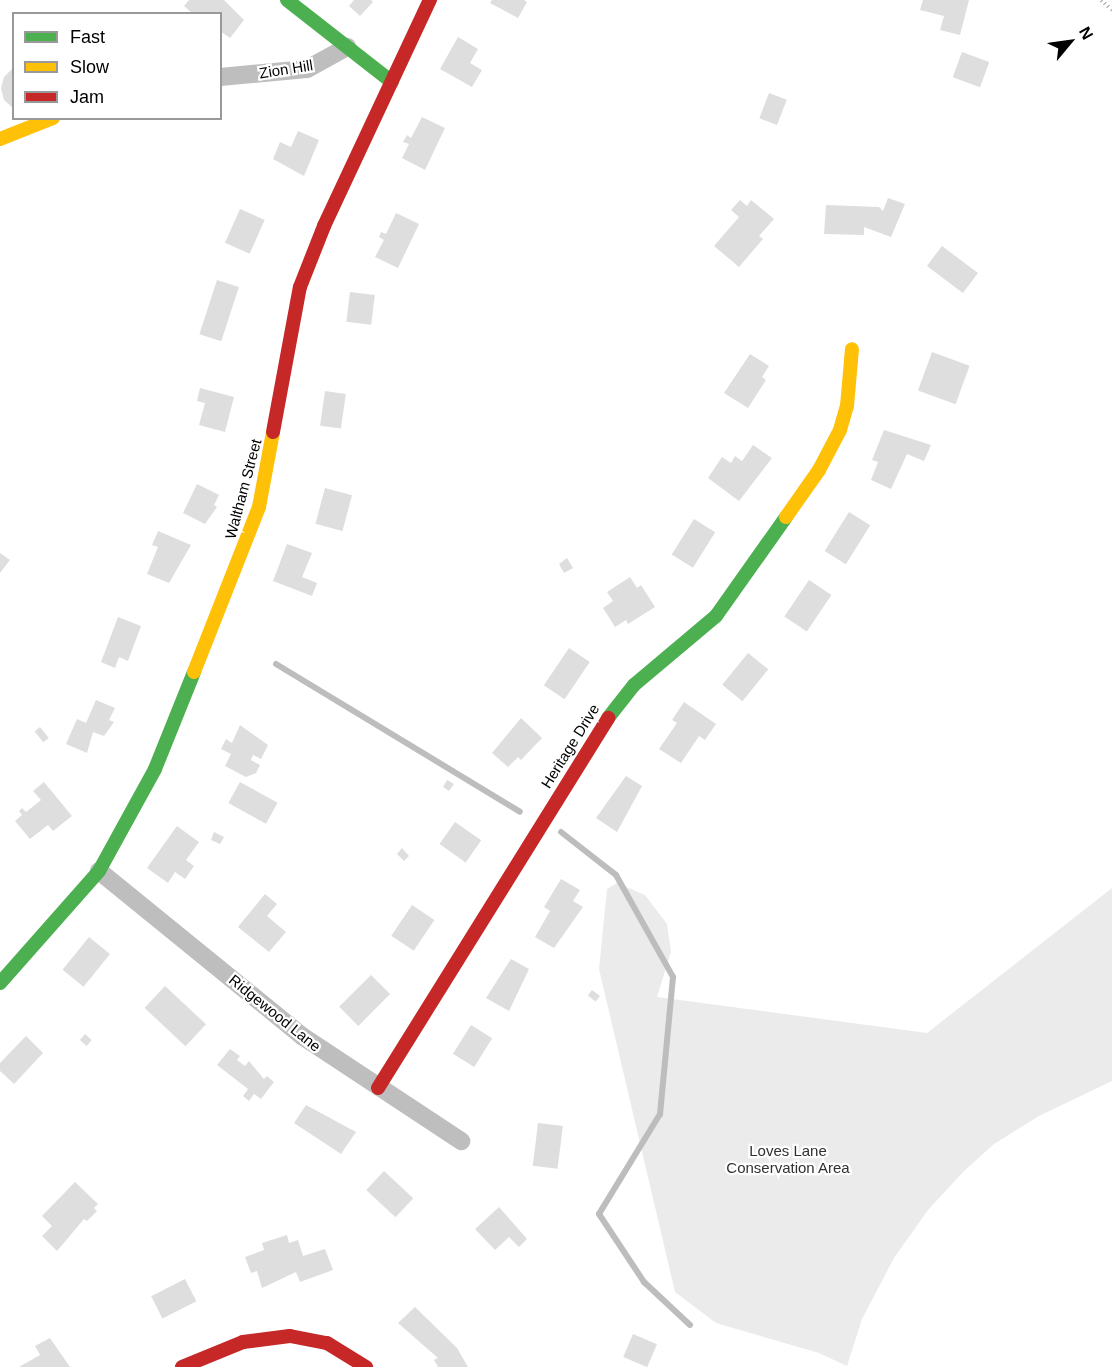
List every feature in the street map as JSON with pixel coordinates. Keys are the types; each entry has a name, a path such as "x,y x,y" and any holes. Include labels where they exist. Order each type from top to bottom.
{"street":[{"path":"287,0 392,82"},
{"name":"Waltham Street","path":"0,983 99,871 155,768 245,547 268,469 300,287 324,226 430,0"},
{"name":"Zion Hill","path":"222,77 307,69 347,47"},
{"path":"0,139 48,120"},
{"name":"Heritage Drive","path":"378,1088 601,723 634,685 716,616 824,464 847,406 852,349"},
{"name":"Ridgewood Lane","path":"99,871 302,1036 461,1141"},
{"path":"182,1367 243,1342 290,1336 327,1343 366,1367"}],"path":[{"path":"1101,0 1112,10"}],"green space":[{"name":"Loves Lane Conservation Area","path":"617,883 645,895 667,924 671,952 657,997 927,1033 1112,888 1112,1081 1039,1116 994,1144 964,1171 928,1210 894,1258 862,1319 847,1366 819,1353 716,1323 675,1292 599,969 607,889"}],"building":[{"path":"189,0 224,0 244,20 230,38 222,32 222,12 191,12 184,6"},
{"path":"354,0 373,2 360,16 349,6"},
{"path":"492,0 524,0 527,2 518,18 490,3"},
{"path":"923,0 969,0 960,35 940,30 944,16 920,10"},
{"path":"458,37 478,49 470,63 482,70 472,87 440,69"},
{"path":"962,52 989,62 980,87 953,77"},
{"path":"12,69 12,107 4,100 1,88 4,77"},
{"path":"769,93 787,100 777,125 759,118"},
{"path":"422,117 445,128 425,170 402,158 409,144 403,142 407,135 411,138"},
{"path":"298,131 319,140 304,176 273,159 280,142 291,147"},
{"path":"888,198 905,204 891,237 864,227 864,235 824,234 826,205 879,207 883,211"},
{"path":"740,200 747,206 751,200 774,219 759,236 763,239 739,267 714,246 739,217 731,210"},
{"path":"240,209 265,220 250,254 225,243"},
{"path":"396,213 419,224 398,268 375,257 384,240 379,237 381,232 386,234"},
{"path":"942,246 978,273 963,293 927,266"},
{"path":"217,280 239,287 221,341 199,334"},
{"path":"350,292 375,295 371,325 346,322"},
{"path":"932,352 970,366 956,404 918,391"},
{"path":"750,354 769,366 762,377 766,380 748,408 724,393"},
{"path":"200,388 234,397 225,432 199,425 205,403 197,401"},
{"path":"325,391 346,394 341,429 320,426"},
{"path":"884,430 931,445 924,461 907,454 891,489 871,480 878,462 872,460"},
{"path":"753,445 772,458 739,501 708,478 722,457 731,463 735,456 742,461"},
{"path":"197,484 219,495 214,505 217,507 205,524 183,513"},
{"path":"325,488 352,495 342,531 315,524"},
{"path":"849,512 870,525 846,564 825,551"},
{"path":"694,519 715,532 693,568 672,555"},
{"path":"158,531 191,545 169,583 147,574 158,547 152,545"},
{"path":"287,544 312,553 302,577 317,583 312,596 273,581"},
{"path":"0,553 10,560 0,573"},
{"path":"567,558 573,568 564,573 559,564"},
{"path":"630,577 637,588 641,585 655,607 628,624 626,620 615,627 603,608 613,601 607,592"},
{"path":"809,580 831,595 807,632 784,616"},
{"path":"118,617 141,626 128,661 119,657 115,668 101,662"},
{"path":"569,648 590,662 565,699 544,685"},
{"path":"748,653 768,669 742,701 722,685"},
{"path":"96,700 115,708 109,720 114,722 104,736 93,732 87,753 66,744 77,719 86,723"},
{"path":"684,702 716,724 705,740 699,736 681,763 659,749 677,723 672,720"},
{"path":"521,718 542,738 521,760 518,757 508,767 492,753"},
{"path":"240,725 268,745 261,759 253,755 251,760 260,765 256,773 246,777 225,766 231,754 221,749 226,739 232,743"},
{"path":"40,727 49,738 43,742 35,731"},
{"path":"626,776 642,786 617,832 596,818"},
{"path":"447,780 454,784 449,791 443,787"},
{"path":"44,782 72,816 53,831 48,825 30,839 15,821 22,815 19,811 22,808 26,812 41,800 33,791"},
{"path":"240,782 278,803 266,824 228,803"},
{"path":"455,822 481,840 466,862 440,844"},
{"path":"177,826 199,842 186,860 194,866 185,879 175,872 168,883 147,868"},
{"path":"214,832 224,837 220,844 211,840"},
{"path":"402,848 409,856 404,861 397,854"},
{"path":"561,879 580,890 573,901 583,907 554,948 535,937 550,911 544,907"},
{"path":"265,894 277,904 267,916 286,932 269,952 238,927"},
{"path":"412,905 434,920 414,951 391,936"},
{"path":"89,937 110,954 84,987 63,970"},
{"path":"511,959 529,969 509,1011 486,998"},
{"path":"371,975 390,994 358,1026 339,1007"},
{"path":"165,986 206,1024 185,1046 145,1008"},
{"path":"592,990 600,996 596,1002 588,996"},
{"path":"471,1025 492,1038 474,1067 453,1054"},
{"path":"85,1034 92,1040 87,1046 80,1040"},
{"path":"26,1036 43,1053 14,1084 0,1071 0,1063"},
{"path":"230,1049 240,1056 237,1060 245,1066 249,1061 264,1079 267,1076 274,1082 261,1099 254,1094 249,1101 243,1096 248,1089 217,1065"},
{"path":"306,1105 356,1132 341,1154 294,1123"},
{"path":"538,1123 563,1126 558,1169 533,1166"},
{"path":"384,1171 413,1198 396,1217 366,1190"},
{"path":"75,1182 98,1204 94,1208 97,1211 87,1221 84,1219 57,1251 42,1236 52,1226 42,1216"},
{"path":"499,1207 527,1239 519,1247 509,1237 495,1250 475,1229"},
{"path":"287,1235 289,1243 298,1240 303,1256 325,1249 333,1270 300,1282 296,1272 262,1288 257,1271 251,1273 245,1257 264,1250 262,1243"},
{"path":"185,1279 196,1301 162,1319 151,1296"},
{"path":"415,1307 457,1348 468,1367 438,1367 434,1360 438,1358 398,1323"},
{"path":"633,1334 657,1344 647,1367 623,1357"},
{"path":"50,1338 70,1367 19,1367 40,1355 35,1346"}],"waterway":[{"path":"276,664 520,812"},
{"path":"561,832 616,875 673,977 660,1114 599,1214 644,1282 690,1325"}],"traffic: fast":[{"path":"287,0 392,82"},
{"path":"608,718 634,685 716,616 786,517"},
{"path":"0,983 99,871 155,769 194,672"}],"traffic: slow":[{"path":"0,139 48,120"},
{"path":"786,517 819,470 840,430 847,406 852,349"},
{"path":"194,672 259,507 273,432"}],"traffic: jam":[{"path":"273,432 300,287 324,226 430,0"},
{"path":"378,1088 608,718"},
{"path":"182,1367 243,1342 290,1336 327,1343 366,1367"}]}
